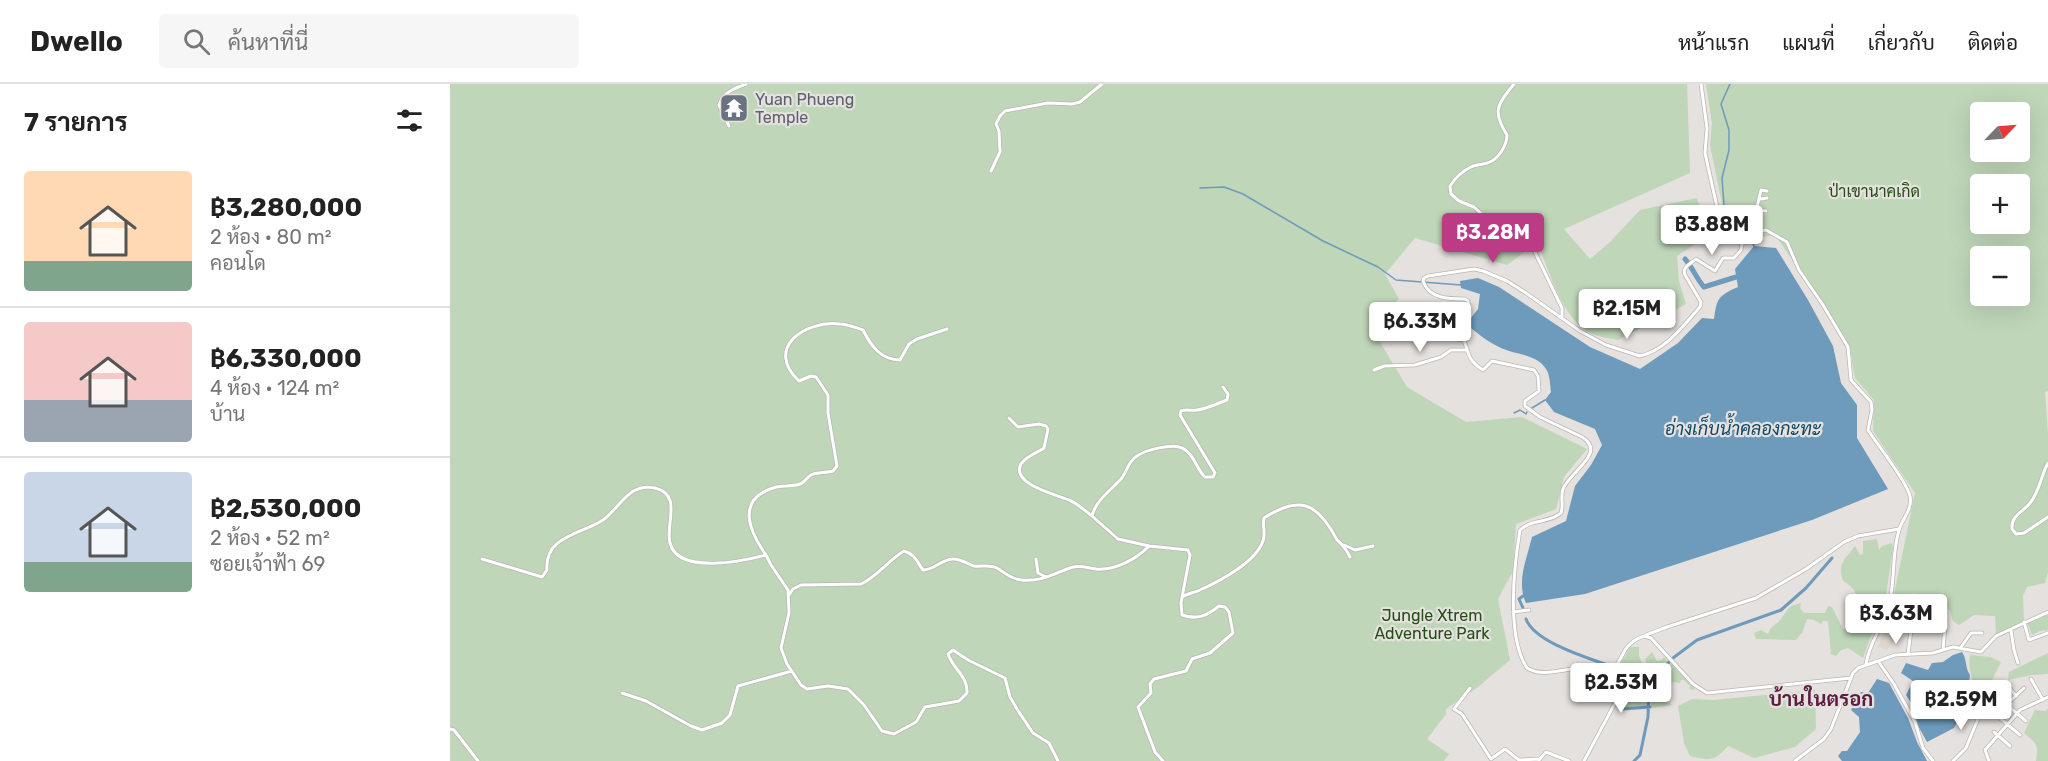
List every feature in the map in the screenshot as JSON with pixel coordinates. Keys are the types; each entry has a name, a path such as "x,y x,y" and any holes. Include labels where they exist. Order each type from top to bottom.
{"street":[{"path":"729,126 719,105 723,96 731,89 746,84"},
{"path":"991,171 1000,152 999,131 996,124 1005,111 1048,103 1080,102 1102,84"},
{"path":"1514,84 1500,104 1497,114 1499,123 1508,138 1502,149 1492,161 1472,166 1462,172 1450,186 1451,194 1459,201 1475,208 1485,218 1503,225 1519,240 1531,244 1562,308 1562,318"},
{"path":"1701,84 1707,128 1705,153 1719,216 1728,233 1742,244"},
{"path":"1755,234 1753,224 1761,199 1761,190 1767,191"},
{"path":"1761,199 1767,198"},
{"path":"1756,210 1766,212"},
{"path":"1584,761 1622,690 1623,681 1620,676 1610,672 1586,667 1532,671 1527,668 1522,658 1512,593 1520,530 1525,525 1554,518 1561,513 1563,487 1592,451 1588,440 1530,411 1525,406 1525,401 1539,391 1538,376 1534,370 1492,361 1483,370 1476,366 1466,350 1464,340 1442,336 1437,328 1439,316 1461,317 1467,314 1468,302 1465,299 1437,296 1425,286 1424,278 1474,269 1483,271 1507,281 1580,331 1606,345 1640,356 1646,355 1672,339 1700,307 1701,302 1684,270 1692,261 1696,259 1715,271 1723,258 1734,258 1738,255 1742,244 1755,234 1766,230 1787,242 1799,270 1848,347 1851,380 1871,402 1872,410 1868,430 1910,494 1910,505 1899,529 1888,609 1874,636 1866,664"},
{"path":"947,329 909,344 900,360 886,358 875,349 863,330 841,324 820,325 805,329 786,349 786,359 791,374 799,381 811,376 816,377 828,395 828,413 837,466 833,471 811,474 801,484 775,487 764,491 748,508 748,519 756,541 788,590 789,613 781,648 801,685 807,689 828,686 849,689 864,705 882,732 894,734 916,722 925,707 959,701 967,693 964,678 949,659 948,654 953,650 1005,678 1010,698 1017,709 1033,733 1048,743 1059,761"},
{"path":"1374,370 1384,366 1415,365 1441,357 1451,350 1466,350"},
{"path":"1092,516 1093,510 1106,492 1122,477 1130,462 1136,456 1146,452 1173,446 1183,448 1205,477 1213,477 1214,469 1209,465 1205,454 1180,415 1184,409 1203,409 1227,400 1228,394 1223,387"},
{"path":"1008,418 1018,427 1039,424 1048,429 1044,448 1025,459 1021,464 1022,477 1033,486 1067,499 1092,516 1118,539 1149,546 1188,550 1190,555 1180,612 1190,618 1204,616 1219,606 1225,607 1229,612 1233,633 1209,653 1192,659 1186,671 1154,679 1150,684 1151,693 1138,707 1155,752 1163,761"},
{"path":"2048,463 2036,494 2014,518 2012,529 2016,534 2024,533 2048,517"},
{"path":"482,559 542,577 547,570 546,562 550,552 559,541 604,519 627,495 648,487 664,492 670,498 672,504 670,543 673,551 683,558 709,564 766,555"},
{"path":"1182,597 1198,592 1228,575 1251,558 1263,542 1264,518 1281,508 1310,506 1332,528 1338,542 1349,549 1373,546"},
{"path":"1610,672 1615,669 1628,645 1644,636 1756,598 1806,569 1844,542 1858,536 1899,529"},
{"path":"1342,544 1350,557"},
{"path":"789,595 793,589 801,585 861,584 904,551 910,552 923,570 929,570 953,559 973,565 995,567 1010,578 1041,580 1075,566 1103,569 1113,567 1142,554 1149,546"},
{"path":"1036,560 1038,573 1048,578"},
{"path":"1514,612 1529,610"},
{"path":"1795,761 1824,740 1831,729 1851,678 1858,668 1895,656 1933,653 1953,647 1981,652 1996,636 2048,612"},
{"path":"2024,622 2029,640 2048,633"},
{"path":"1943,650 1945,626"},
{"path":"1908,654 1911,630"},
{"path":"2011,630 2018,663"},
{"path":"1961,647 1971,633 1982,633"},
{"path":"1644,636 1651,638 1693,684 1707,693 1851,678"},
{"path":"1878,661 1915,722 1923,748 1933,761"},
{"path":"622,693 646,701 702,730 722,723 730,715 738,686 792,671"},
{"path":"2031,679 2043,700"},
{"path":"2007,685 2016,696"},
{"path":"1470,688 1454,709 1462,714 1491,759 1505,748 1519,760 1539,760 1546,752 1569,761"},
{"path":"2006,705 2024,688"},
{"path":"1989,761 1985,750 1996,734 2017,713 2048,697"},
{"path":"2000,699 2026,721"},
{"path":"1953,761 1966,748 1982,709"},
{"path":"1994,713 2020,735"},
{"path":"450,729 454,730 478,761"},
{"path":"1996,734 2010,746"}],"shaded area":[{"path":"1893,622 1896,637 1887,650 1878,647 1887,623"}],"green space":[{"name":"Jungle Xtrem Adventure Park","path":"450,84 1687,84 1690,173 1564,229 1590,259 1610,242 1640,210 1697,198 1708,236 1677,256 1679,281 1686,304 1618,340 1590,333 1572,317 1557,292 1537,240 1533,241 1533,246 1507,265 1415,238 1385,274 1399,299 1371,327 1407,387 1466,422 1522,417 1587,449 1564,477 1556,509 1516,524 1513,571 1498,599 1510,660 1478,687 1446,709 1446,714 1427,739 1449,754 1444,761 450,761"},
{"name":"ป่าเขานาคเกิด","path":"1706,84 2048,84 2048,391 2045,392 2048,435 2048,572 2045,583 2027,587 2023,596 2024,622 1996,636 1995,616 1974,615 1959,625 1953,621 1949,609 1937,612 1931,618 1920,608 1915,593 1907,595 1906,606 1892,604 1915,493 1873,431 1874,400 1855,378 1850,348 1836,323 1775,235 1748,239 1742,237 1724,213 1710,145 1712,123"},
{"path":"1877,539 1879,550 1882,546 1892,543 1893,548 1884,609 1875,627 1868,630 1872,633 1863,658 1848,648 1841,650 1836,656 1831,654 1828,621 1823,621 1821,624 1807,619 1802,633 1796,640 1756,639 1754,633 1761,630 1768,634 1789,608 1801,603 1800,608 1804,613 1825,613 1828,606 1832,607 1843,629 1848,628 1850,605 1857,601 1857,597 1853,589 1843,581 1842,565 1855,546 1860,555 1863,554 1863,541"},
{"path":"2048,615 2048,630 2032,635 2027,623"},
{"path":"1630,647 1639,647 1642,665 1648,667 1645,659 1652,652 1657,661 1664,657 1668,661 1650,680 1647,691 1648,706 1625,709 1623,708 1635,686 1632,678 1620,665"},
{"path":"2048,653 2048,674 2008,680 2009,672"},
{"path":"1970,655 1990,657 2001,662 1992,680 1966,701 1972,688"},
{"path":"1671,664 1692,684 1695,690 1689,689 1690,686 1684,680 1680,683 1674,682 1667,686 1669,693 1661,695 1672,705 1651,708 1652,687"},
{"path":"1815,690 1816,729 1795,747 1754,758 1728,746 1716,757 1703,759 1690,756 1684,743 1678,706 1692,699 1714,700"},
{"path":"2048,709 2048,761 2036,761 2036,745 2024,733 2035,710"}],"water":[{"name":"อ่างเก็บน้ำคลองกะทะ","path":"1754,246 1776,248 1808,300 1833,346 1841,383 1857,405 1857,438 1888,489 1812,520 1585,594 1526,603 1522,578 1532,537 1566,521 1575,486 1591,465 1602,445 1595,429 1554,412 1545,400 1551,392 1548,374 1542,364 1532,358 1496,346 1466,324 1478,309 1480,294 1461,288 1460,281 1478,278 1499,287 1590,347 1640,369 1678,343 1702,318 1714,319 1720,298 1738,287 1735,269"},
{"path":"1962,652 1970,675 1968,690 1960,696 1958,703 1961,714 1954,728 1927,742 1917,724 1914,707 1906,695 1913,681 1901,673 1906,663 1928,670 1932,663 1943,662"},
{"path":"1877,679 1889,683 1927,761 1842,761 1838,756 1842,751 1847,751 1860,732 1859,717 1851,710 1861,692 1868,693"}],"waterway":[{"path":"1727,219 1725,218 1722,178 1729,150 1729,130 1721,104 1730,84"},
{"path":"1200,188 1224,187 1243,194 1323,241 1378,267 1396,280 1461,285"},
{"path":"1730,220 1748,237"},
{"path":"1751,240 1754,246"},
{"path":"1685,259 1704,287 1736,277"},
{"path":"1532,408 1545,400"},
{"path":"1514,413 1520,410 1526,414 1527,412"},
{"path":"1673,658 1697,640 1781,610 1806,588 1832,558"},
{"path":"1523,596 1519,599 1523,608"},
{"path":"1526,619 1531,628 1551,642 1613,667"},
{"path":"1634,761 1640,755 1648,717 1649,683 1669,662"},
{"path":"1618,669 1628,676 1632,685 1622,709 1650,707"}],"place":[{"name":"Yuan Phueng Temple","path":"734,108"}],"district":[{"name":"บ้านในตรอก","path":"1821,699"}]}
